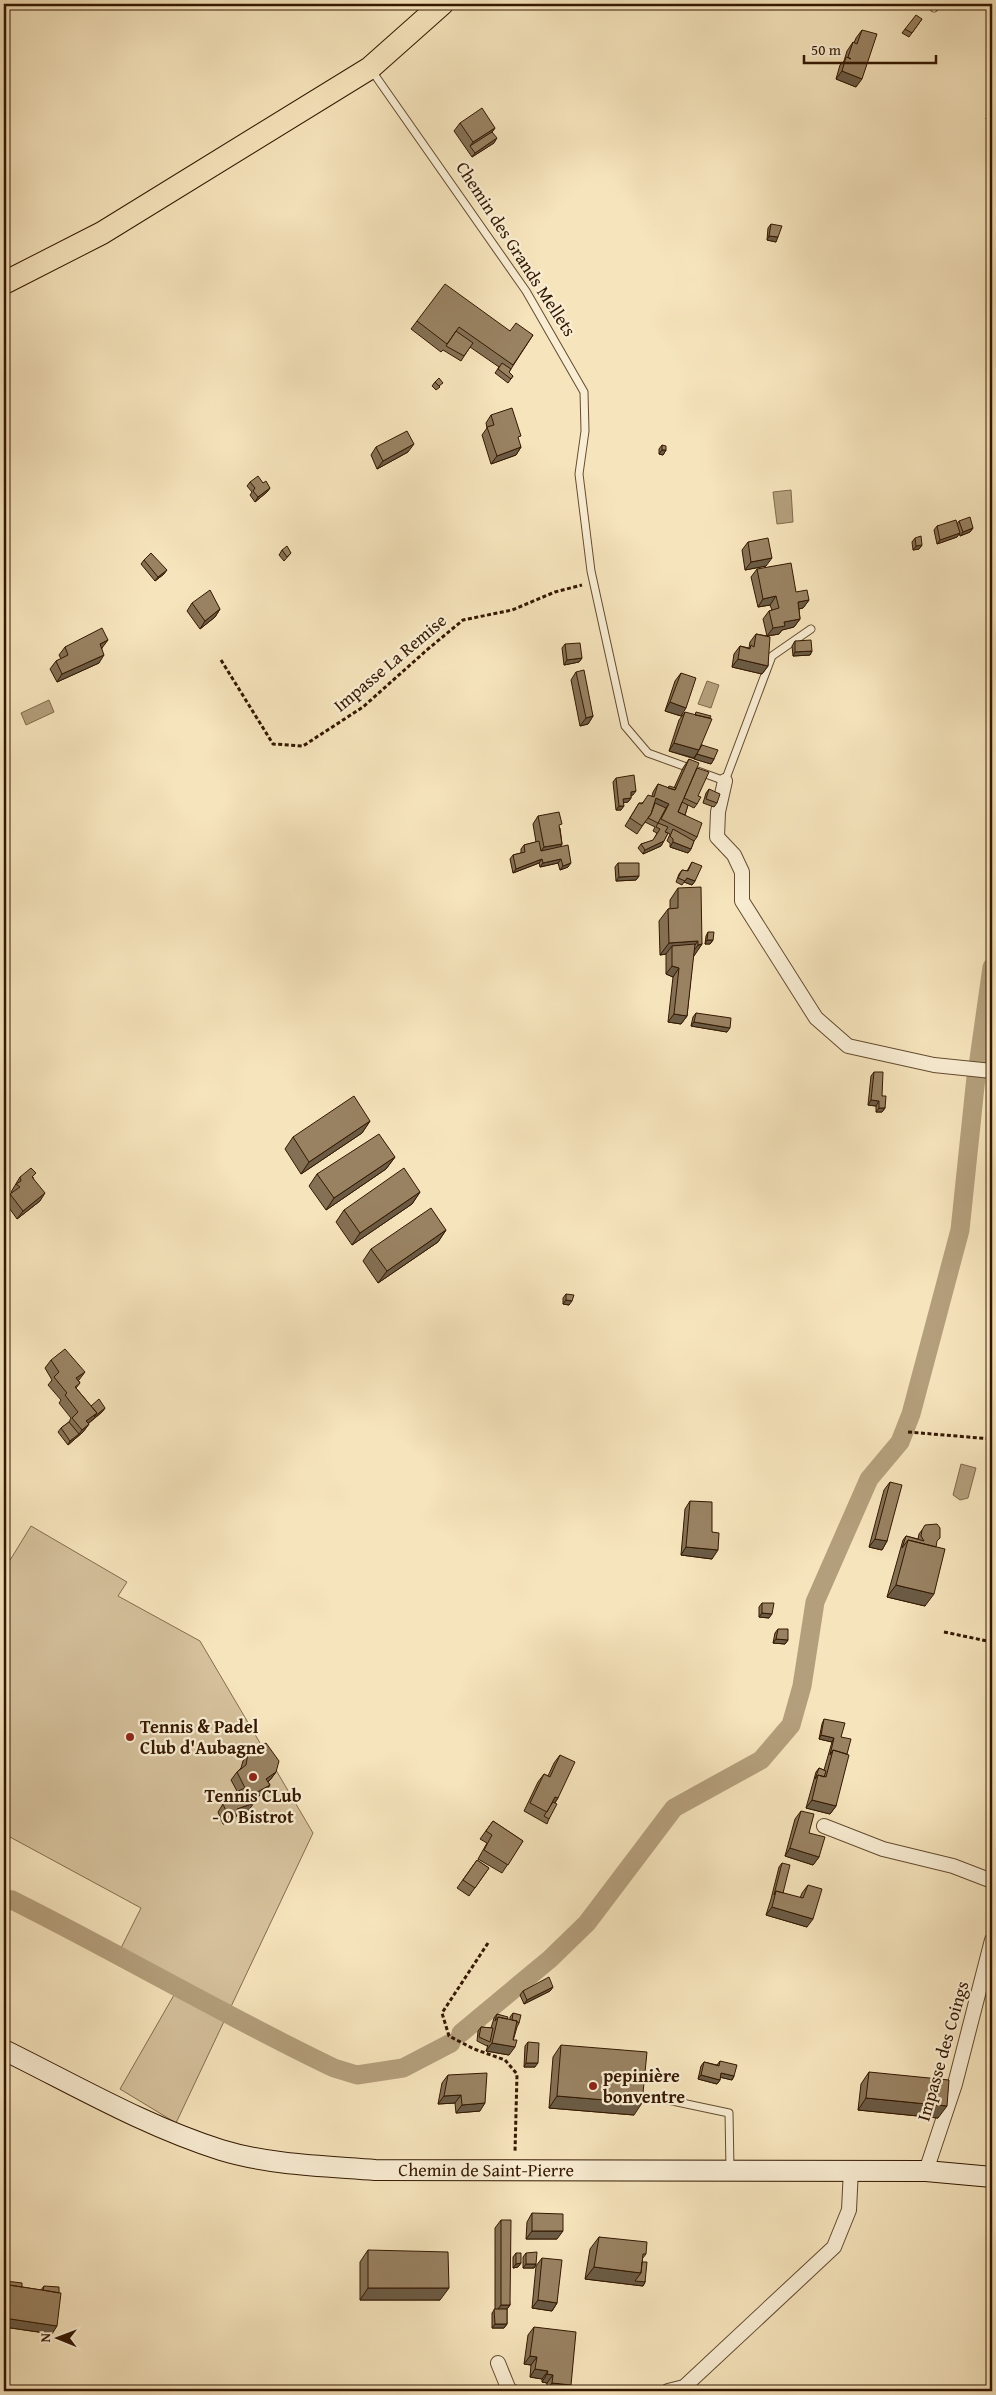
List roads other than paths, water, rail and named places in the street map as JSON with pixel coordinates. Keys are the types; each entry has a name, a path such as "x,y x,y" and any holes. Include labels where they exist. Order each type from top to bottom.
{"main road":[{"path":"4,283 102,233 370,68 442,4"},
{"name":"Chemin de Saint-Pierre","path":"4,2050 150,2123 222,2150 293,2164 375,2170 926,2170 992,2177"}],"street":[{"path":"725,780 718,812 717,837 734,854 742,872 742,901 816,1018 848,1046 934,1065 992,1071"},
{"path":"824,1826 883,1849 953,1866 992,1881"},
{"name":"Impasse des Coings","path":"926,2170 955,2084 992,1940"},
{"path":"668,2391 684,2387 834,2247 849,2210 850,2169"},
{"path":"498,2363 509,2390 512,2391"}],"lane":[{"name":"Chemin des Grands Mellets","path":"370,68 526,291 584,392 585,432 579,474 593,582 625,726 648,753 725,780"},
{"path":"725,780 772,656 811,629"},
{"path":"663,2099 730,2113 730,2170"}],"waterway":[{"path":"978,1066 992,967"},
{"path":"461,2033 550,1959 587,1923 674,1808 761,1760 791,1725 802,1686 815,1602 869,1479 900,1442 911,1414 960,1230 976,1077"},
{"path":"4,1899 12,1900 334,2068 357,2075 403,2068 451,2043"}],"place":[{"name":"Tennis & Padel Club d'Aubagne","path":"130,1737"},
{"name":"Tennis CLub - O Bistrot","path":"253,1777"},
{"name":"pepinière bonventre","path":"593,2086"}]}
